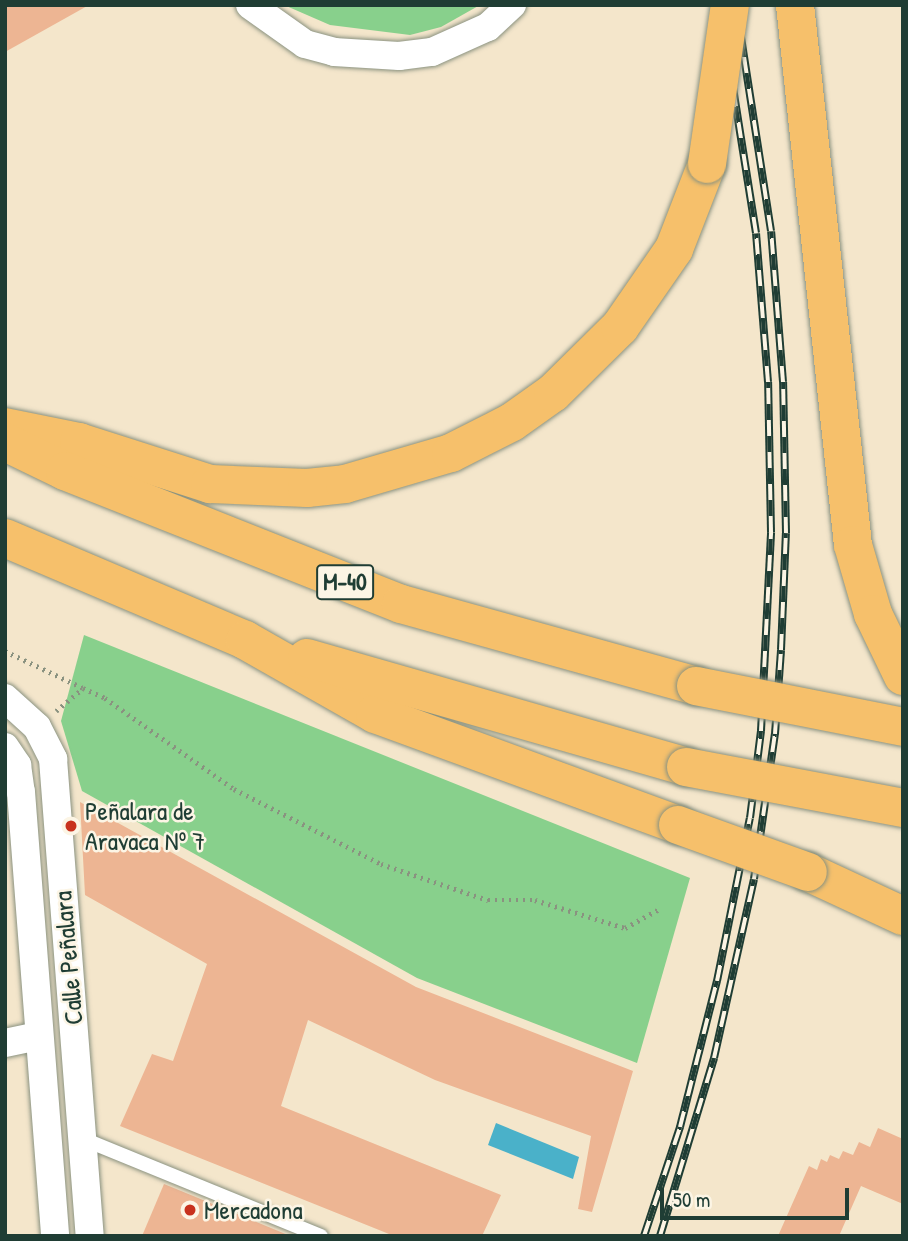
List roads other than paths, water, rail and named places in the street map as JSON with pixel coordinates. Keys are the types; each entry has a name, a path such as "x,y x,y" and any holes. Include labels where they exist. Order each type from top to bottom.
{"highway":[{"path":"5,427 79,442 210,484 307,488 345,484 451,453 512,422 553,393 620,327 674,249 707,164 730,5"},
{"path":"795,5 853,545 873,614 903,676"},
{"name":"M-40","path":"5,442 65,471 401,604 696,687 903,727"},
{"path":"5,538 245,640 375,714 808,872 903,916"},
{"path":"245,640 686,767 903,808"}],"street":[{"path":"250,5 305,44 334,52 399,56 432,52 488,27 512,5"},
{"name":"Calle Peñalara","path":"5,698 37,727 53,759 90,1236"},
{"name":"Calle Peñalara","path":"5,747 16,765 21,792 55,1236"},
{"name":"Calle Peñalara","path":"5,1043 38,1036"}],"lane":[{"path":"83,1139 321,1236"}],"water":[{"path":"496,1123 579,1157 573,1179 488,1145"}],"railway":[{"path":"644,1236 680,1127 717,981 750,818 761,731 771,532 768,382 756,233 720,5"},
{"path":"660,1236 714,1058 754,879 775,734 781,650 786,533 783,382 771,231 736,5"}],"place":[{"name":"Peñalara de Aravaca Nº 7","path":"71,826"},
{"name":"Mercadona","path":"190,1210"}]}
